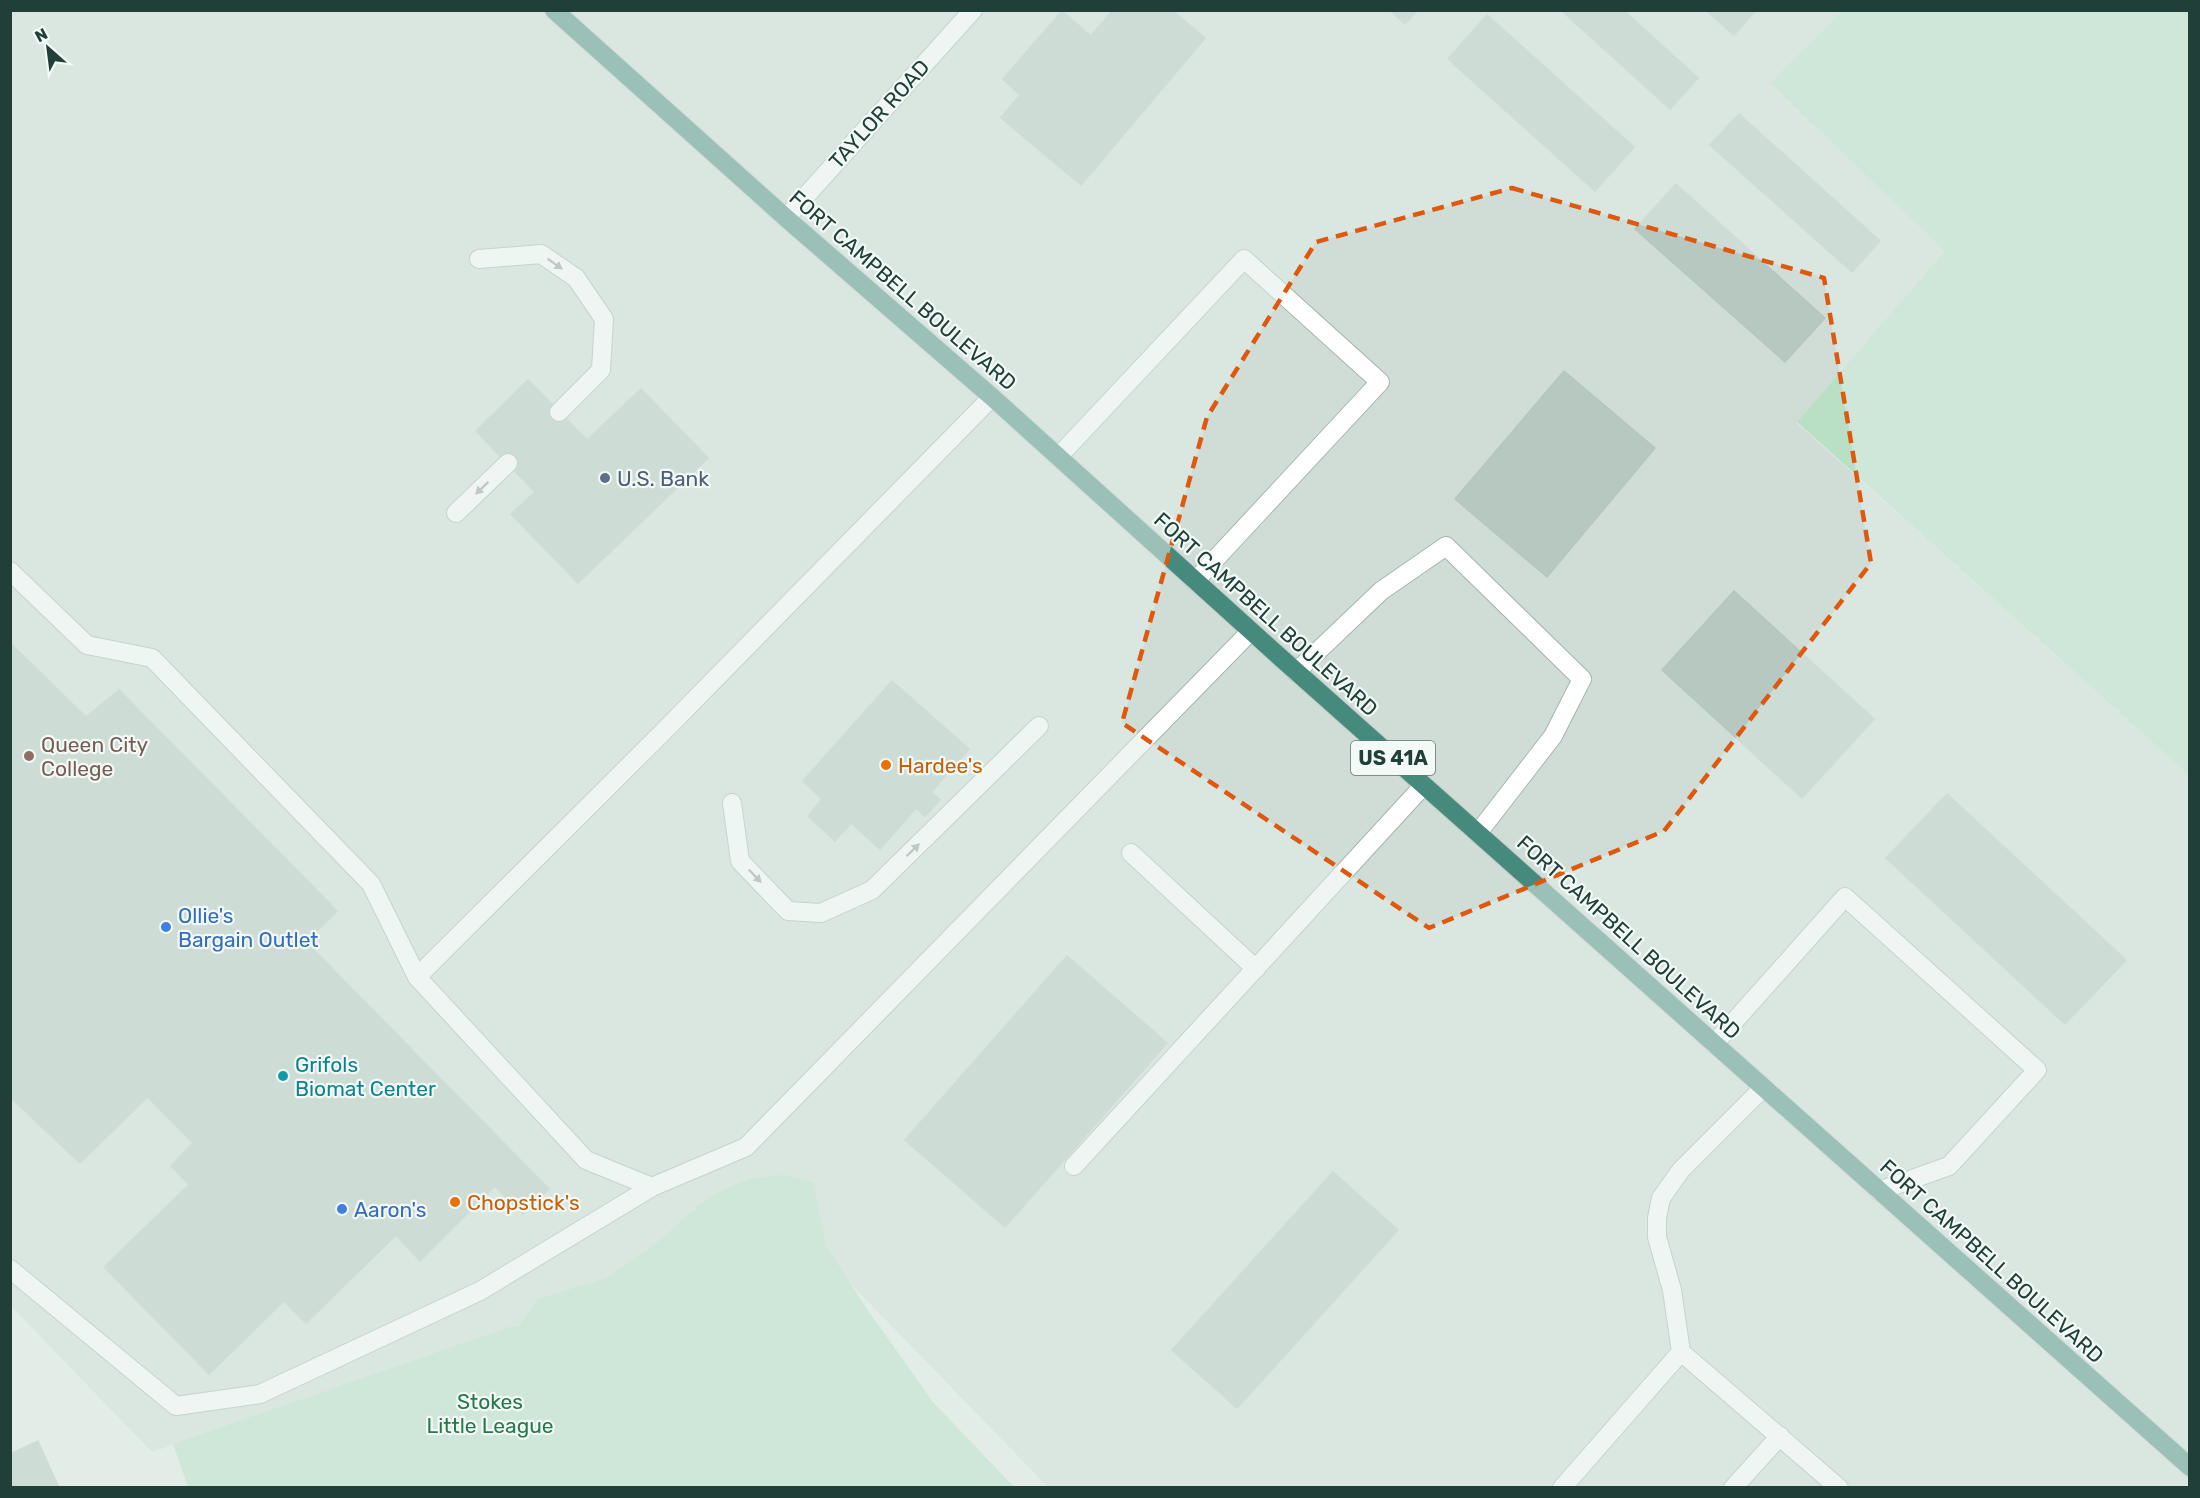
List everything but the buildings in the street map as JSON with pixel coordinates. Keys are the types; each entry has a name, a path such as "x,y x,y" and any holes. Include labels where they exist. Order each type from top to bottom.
{"highway":[{"name":"FORT CAMPBELL BOULEVARD","path":"554,10 786,218 992,397 1251,632 2190,1467"}],"street":[{"name":"TAYLOR ROAD","path":"786,218 973,10"},
{"path":"479,259 541,254 576,278 604,319 601,370 559,412"},
{"path":"1058,457 1244,259 1380,382 1195,581"},
{"path":"417,977 662,733 992,397"},
{"path":"456,513 508,463"},
{"path":"1296,672 1381,591 1446,546 1582,680 1553,736 1478,833"},
{"path":"10,571 87,645 152,658 371,884 417,977 586,1160 652,1187"},
{"path":"10,1269 176,1406 260,1394 480,1290 652,1187 746,1147 1251,632"},
{"path":"732,803 740,861 788,912 821,913 872,890 1039,726"},
{"path":"1074,1166 1424,785"},
{"path":"1131,853 1256,969"},
{"path":"1714,1044 1845,897 2037,1070 1949,1166 1880,1191"},
{"path":"1763,1088 1682,1170 1661,1198 1657,1218 1657,1237 1672,1290 1682,1352 1839,1488"},
{"path":"1563,1488 1682,1352"},
{"path":"1733,1488 1780,1436"}],"highlighted area":[{"path":"1512,188 1824,278 1871,563 1664,831 1429,928 1122,723 1207,417 1316,242"}],"shaded area":[{"path":"11,11 1844,11 1770,83 1945,251 1797,423 2189,775 2189,1487 1048,1487 749,1179 645,1281 152,1452 11,1306"}],"green space":[{"path":"1844,10 2189,11 2189,775 1797,422 1945,251 1770,83"},
{"name":"Stokes Little League","path":"784,1175 813,1182 826,1246 867,1309 933,1402 1014,1487 188,1487 173,1444 516,1325 518,1327 538,1299 607,1278 660,1240 710,1196 749,1179"}],"place":[{"name":"U.S. Bank","path":"605,478"},
{"name":"Queen City College","path":"29,756"},
{"name":"Hardee's","path":"886,765"},
{"name":"Ollie's Bargain Outlet","path":"166,927"},
{"name":"Grifols Biomat Center","path":"283,1076"},
{"name":"Chopstick's","path":"455,1202"},
{"name":"Aaron's","path":"342,1209"}]}
